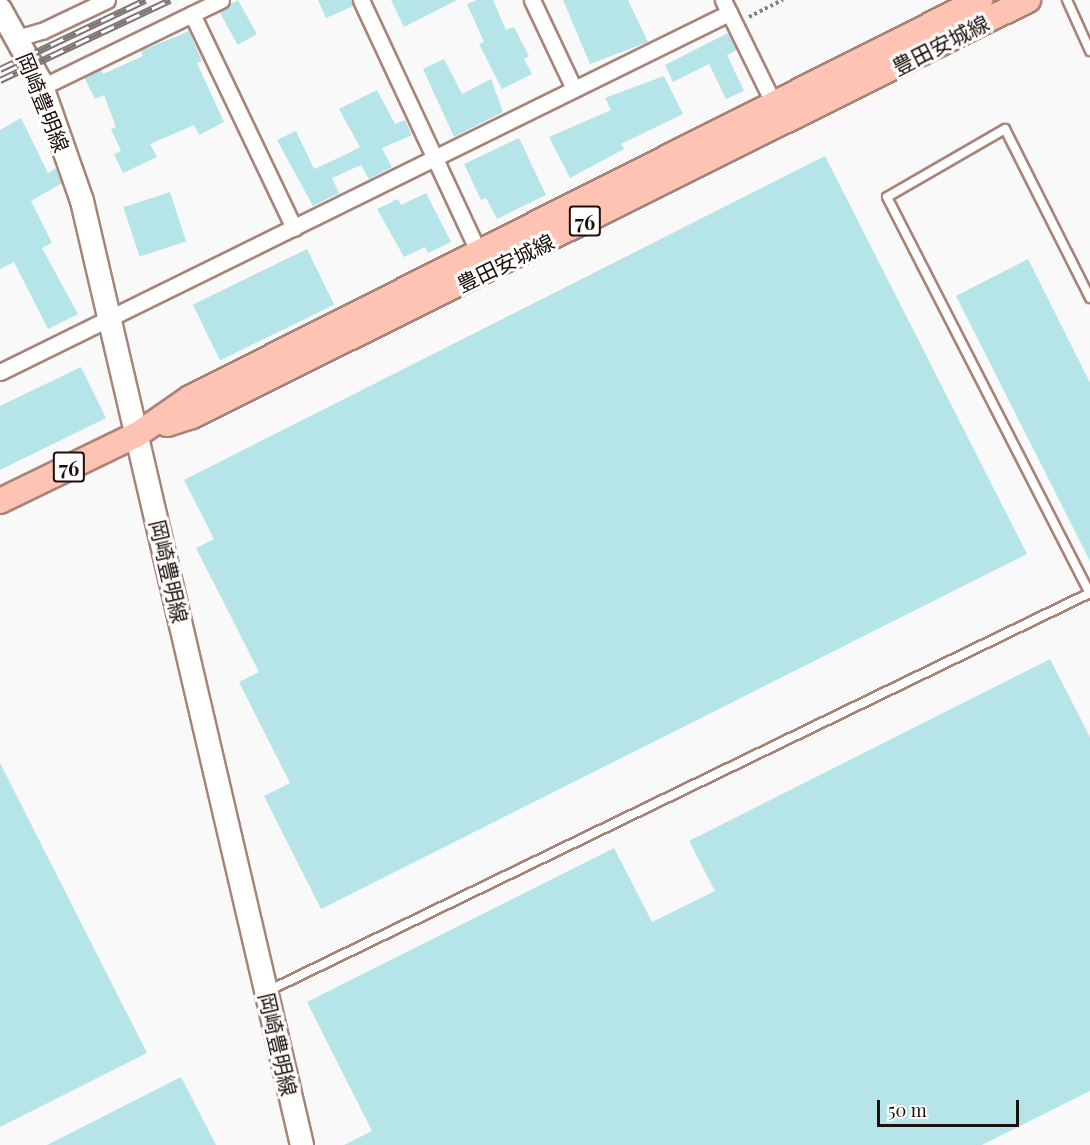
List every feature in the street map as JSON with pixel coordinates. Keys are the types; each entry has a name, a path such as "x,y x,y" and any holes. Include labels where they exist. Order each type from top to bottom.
{"main road":[{"name":"豊田安城線","path":"779,113 980,0"},
{"name":"豊田安城線","path":"0,501 138,434 192,416 482,261 779,113 1029,0"},
{"name":"岡崎豊明線","path":"0,9 42,87 82,201 111,317 302,1145"}],"street":[{"path":"17,38 42,31 107,0"},
{"path":"42,87 221,0"},
{"path":"361,0 438,159 482,261"},
{"path":"532,0 574,89"},
{"path":"0,372 438,159 729,12 779,113"},
{"path":"192,14 294,228"}],"lane":[{"path":"1067,0 1090,51"},
{"path":"266,992 1090,593 887,197 1005,129 1090,298"}],"path":[{"path":"729,12 783,0"}],"building":[{"path":"238,0 257,34 238,45 219,11"},
{"path":"318,0 351,0 353,6 326,18"},
{"path":"391,0 457,0 404,27"},
{"path":"477,0 493,0 506,30 514,27 529,56 524,59 532,74 502,89 479,44 484,42 467,4"},
{"path":"563,0 628,0 648,42 590,64"},
{"path":"189,31 202,61 197,63 224,122 199,135 194,125 150,144 157,157 123,173 114,154 121,151 111,129 116,127 104,95 95,99 84,77 101,69 103,74 143,56 141,51"},
{"path":"728,33 737,50 727,55 744,91 726,99 709,64 673,82 665,65"},
{"path":"444,59 462,94 491,79 503,112 454,137 423,69"},
{"path":"664,76 683,114 621,144 624,149 570,178 549,137 611,110 605,98"},
{"path":"377,90 395,124 405,120 412,135 382,148 392,167 369,179 361,165 332,178 339,193 313,206 277,140 296,131 314,169 345,155 360,147 339,109"},
{"path":"21,118 48,173 56,168 62,183 31,201 52,243 42,248 78,314 48,329 14,262 0,269 0,130"},
{"path":"519,138 546,195 497,219 486,198 481,200 464,164"},
{"path":"825,156 1027,554 321,909 264,796 290,783 239,682 259,672 196,548 214,539 184,480"},
{"path":"170,192 186,241 139,257 123,207"},
{"path":"426,193 451,242 428,253 425,247 404,257 377,209 398,199 401,205"},
{"path":"307,249 334,305 220,360 193,305"},
{"path":"1028,259 1090,383 1090,561 956,296"},
{"path":"81,367 106,418 0,470 0,406"},
{"path":"1050,659 1090,737 1090,1091 982,1145 344,1145 372,1131 307,1002 614,848 652,922 715,891 689,841"},
{"path":"0,763 147,1053 0,1127"},
{"path":"181,1077 216,1145 47,1145"}],"railway":[{"path":"0,69 145,0"},
{"path":"0,80 170,0"}]}
